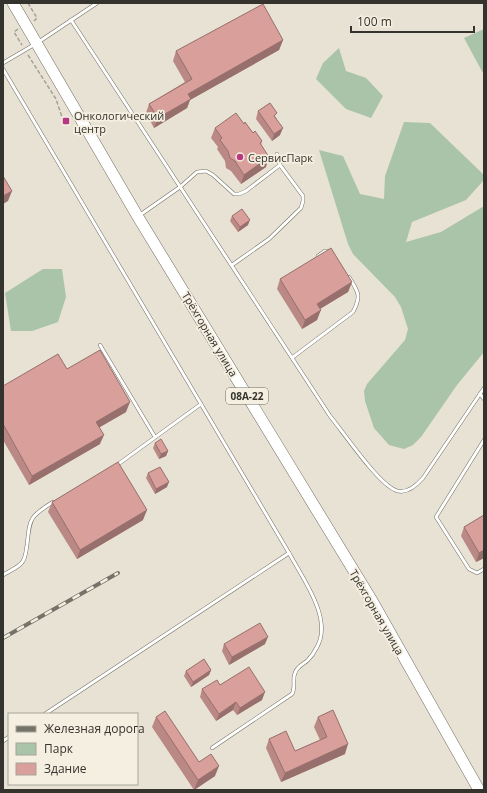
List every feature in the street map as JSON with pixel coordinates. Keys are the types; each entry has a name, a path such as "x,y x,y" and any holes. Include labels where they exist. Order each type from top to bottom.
{"highway":[{"name":"Трёхгорная улица","path":"13,3 138,217 371,600 479,790"}],"lane":[{"path":"3,63 37,43 97,3"},
{"path":"71,20 293,357 330,416 377,476 396,490 406,491 416,487 424,478 484,388"},
{"path":"3,68 289,553 321,616 322,629 318,647 308,660 294,673 295,689 292,694 212,748"},
{"path":"232,265 269,239 301,208 303,196 280,165 277,154"},
{"path":"138,217 180,187 197,172 206,171 213,175 234,194 239,194 246,191 280,165"},
{"path":"314,258 325,251 333,253"},
{"path":"293,357 353,312 359,296 345,271"},
{"path":"100,345 155,437"},
{"path":"480,394 484,399"},
{"path":"114,466 201,404"},
{"path":"484,440 436,517 469,569 477,573 484,569"},
{"path":"3,575 19,566 23,561 29,523 33,517 56,501"},
{"path":"47,713 289,553"}],"green space":[{"path":"484,29 484,75 464,38"},
{"path":"339,48 346,71 366,78 383,96 371,118 346,109 316,79 323,63"},
{"path":"404,122 430,123 484,175 484,180 466,200 412,222 406,242 441,232 484,206 484,352 457,385 421,437 413,445 404,449 389,445 374,428 365,401 364,391 367,384 405,340 408,329 401,307 395,297 353,254 348,244 319,150 343,156 360,194 384,199 385,176"},
{"path":"43,269 62,269 66,297 58,322 32,331 11,331 5,293"}],"building":[{"path":"263,4 283,40 188,94 191,99 158,118 149,104 192,79 176,51"},
{"path":"270,103 277,113 274,116 283,128 274,134 258,111"},
{"name":"СервисПарк","path":"236,113 253,133 255,131 262,141 260,143 269,157 244,175 235,161 230,158 228,151 220,140 222,138 215,128"},
{"path":"3,176 12,191 3,196"},
{"path":"242,209 250,220 240,227 232,216"},
{"path":"331,248 352,282 317,304 321,310 305,320 280,279"},
{"path":"100,350 130,402 96,422 104,435 32,476 3,424 3,386 58,354 67,369"},
{"path":"161,439 168,451 161,454 155,443"},
{"path":"118,462 147,510 80,550 52,502"},
{"path":"160,467 169,482 156,489 148,473"},
{"path":"484,515 484,550 479,553 464,527"},
{"path":"260,623 268,637 232,657 224,644"},
{"path":"204,659 211,670 193,682 186,671"},
{"path":"249,667 265,692 240,708 236,702 219,714 202,689 217,680 220,685"},
{"path":"333,710 348,744 285,773 269,739 286,731 295,751 327,737 318,717"},
{"path":"165,711 199,762 211,754 219,766 198,780 156,717"}],"railway":[{"path":"3,638 118,573"}],"place":[{"name":"Онкологический центр","path":"66,121"},
{"name":"СервисПарк","path":"240,157"}]}
